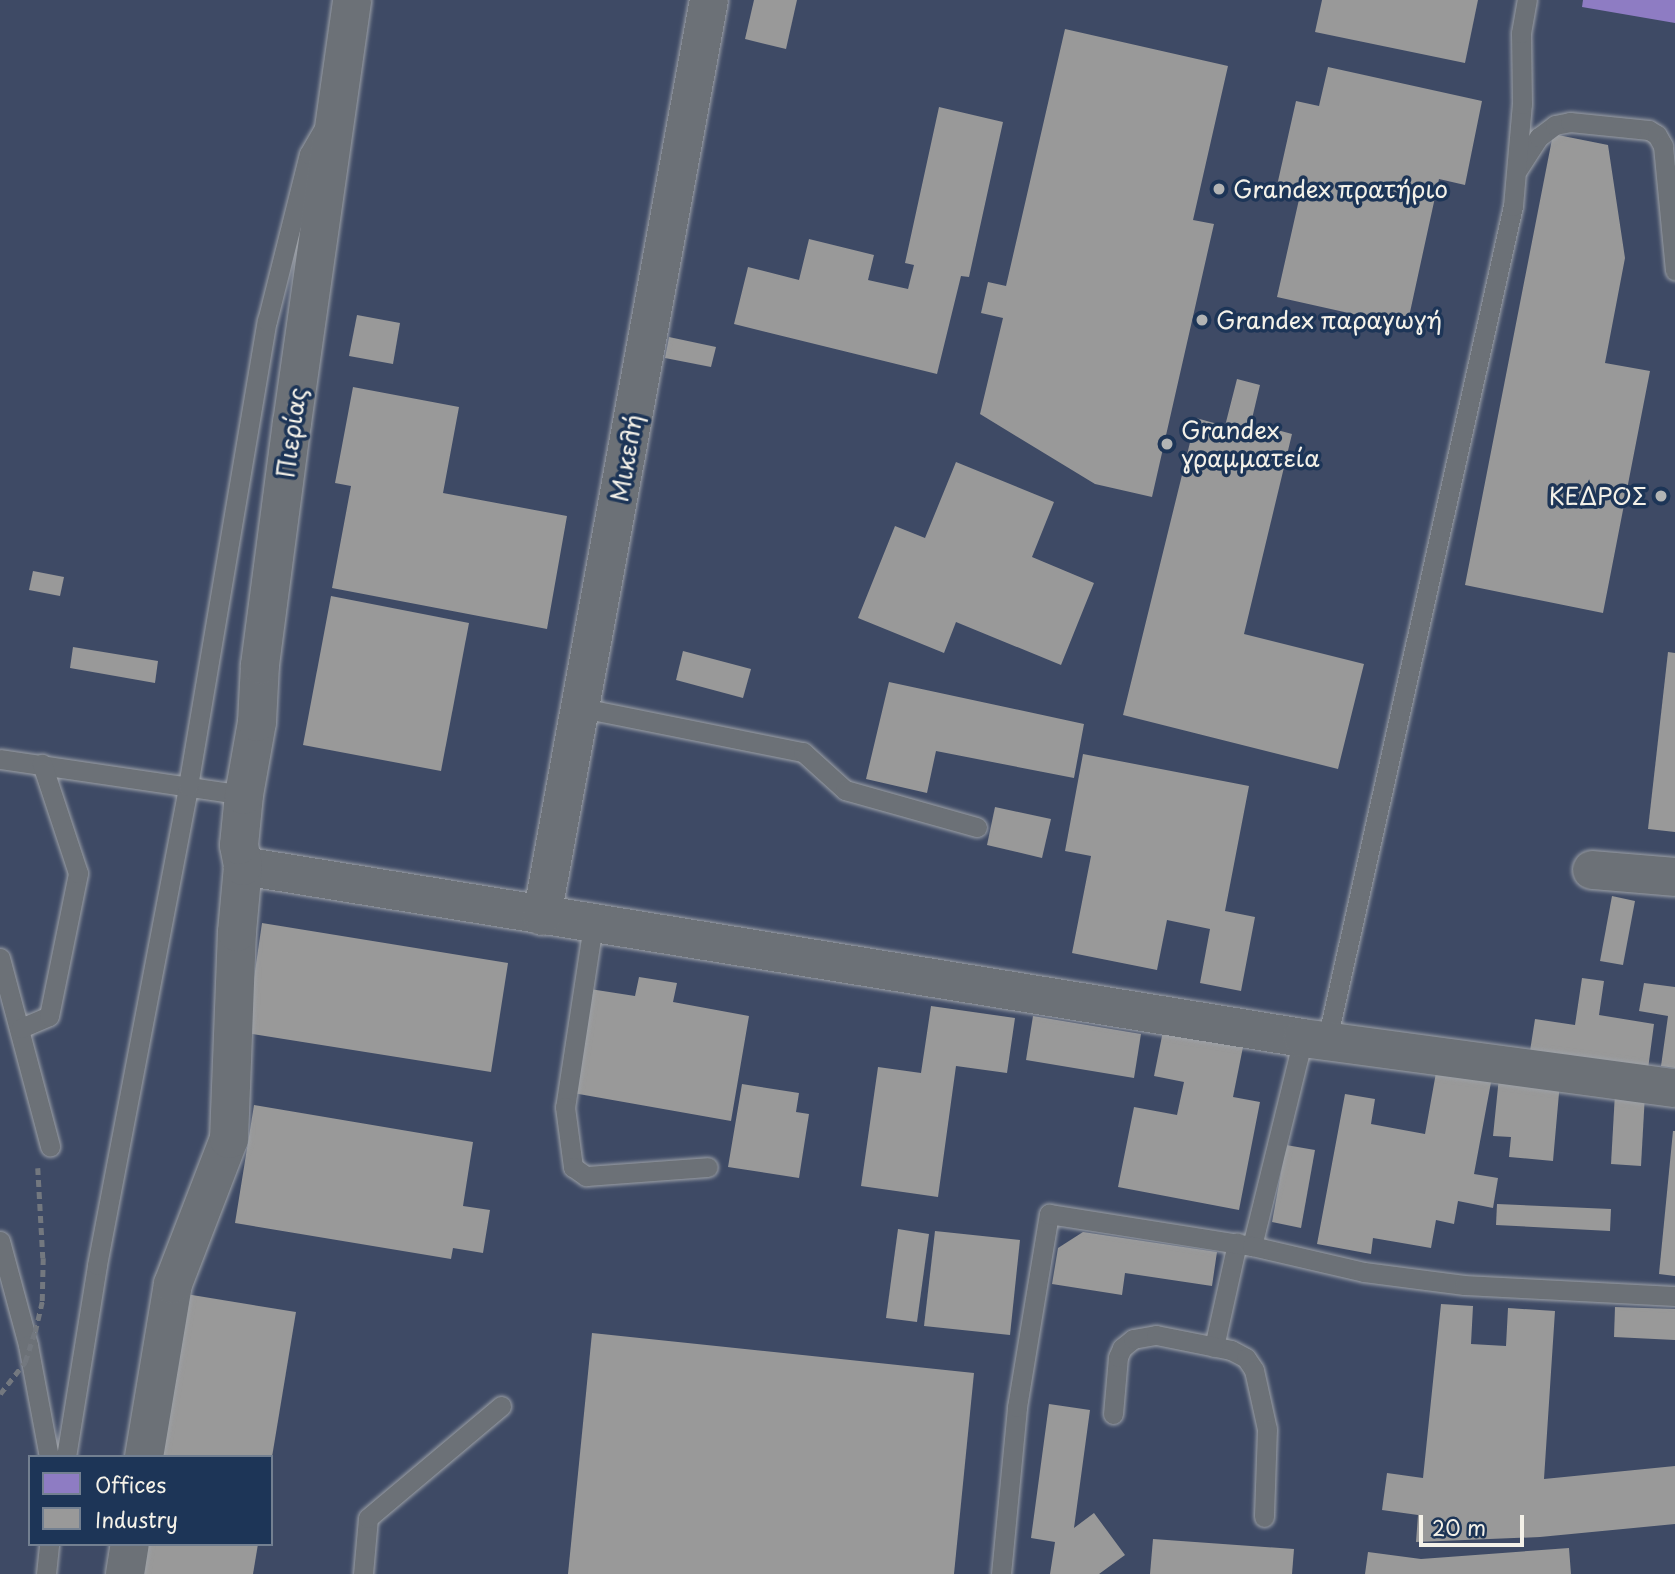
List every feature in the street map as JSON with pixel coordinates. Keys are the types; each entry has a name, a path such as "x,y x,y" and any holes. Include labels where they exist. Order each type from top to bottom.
{"street":[{"name":"Πιερίας","path":"144,1455 173,1284 229,1139 237,932 243,866 239,845 244,795 352,0"},
{"name":"Μικελή","path":"541,916 582,708 709,0"},
{"path":"243,866 593,925 1315,1039 1675,1088"},
{"path":"1592,870 1675,877"},
{"path":"125,1574 130,1546"}],"lane":[{"path":"1214,1346 1244,1244 1315,1039 1513,206 1522,104 1521,33 1527,0"},
{"path":"66,1455 100,1252 188,786 267,321 309,154 338,105"},
{"path":"1516,172 1539,137 1555,125 1583,123 1649,130 1657,135 1663,146 1675,270"},
{"path":"582,708 803,752 845,790 977,827"},
{"path":"0,759 244,795"},
{"path":"21,1028 49,1016 78,873 42,764"},
{"path":"593,925 565,1107 573,1167 586,1176 708,1167"},
{"path":"0,958 21,1028 50,1146"},
{"path":"1001,1574 1017,1407 1049,1214 1244,1244 1364,1272 1464,1286 1675,1296"},
{"path":"0,1241 28,1345 49,1455"},
{"path":"1114,1414 1118,1357 1122,1348 1133,1339 1156,1335 1214,1346 1246,1358 1254,1370 1261,1393 1267,1429 1264,1517"},
{"path":"363,1574 368,1518 501,1406"}],"path":[{"path":"0,1394 25,1362 42,1301 43,1258 38,1166 50,1146"}],"shaded area":[{"path":"0,0 1675,0 1675,1574 0,1574"}],"building: Offices":[{"path":"1583,0 1675,0 1675,23 1582,7"}],"building: Industry":[{"path":"754,0 797,0 786,49 745,39"},
{"path":"1322,0 1478,0 1465,63 1315,32"},
{"path":"1065,29 1228,66 1193,220 1214,224 1152,497 1095,484 980,414 1003,318 981,313 988,282 1006,286"},
{"path":"1328,67 1482,101 1465,185 1439,179 1407,326 1277,297 1300,195 1276,190 1296,101 1319,106"},
{"path":"939,107 1003,122 969,277 961,276 937,374 734,324 748,267 799,280 809,239 874,255 868,280 908,289 914,265 905,263"},
{"path":"1553,134 1608,145 1625,258 1605,363 1650,371 1603,613 1465,585"},
{"path":"357,315 400,323 393,364 349,356"},
{"path":"669,337 716,347 711,367 665,358"},
{"path":"1237,379 1260,385 1251,423 1292,434 1244,634 1364,664 1338,769 1123,715 1196,418 1225,426"},
{"path":"353,387 459,407 443,493 567,516 547,629 332,588 351,486 335,483"},
{"path":"956,462 1054,502 1032,557 1094,583 1061,665 956,622 944,653 858,618 895,526 925,538"},
{"path":"33,571 64,577 60,596 29,590"},
{"path":"331,596 469,623 441,771 303,745"},
{"path":"73,647 158,661 155,683 70,668"},
{"path":"683,651 751,669 743,698 676,680"},
{"path":"1668,652 1675,653 1675,832 1648,829"},
{"path":"889,682 1084,724 1074,778 936,751 927,793 866,779"},
{"path":"1083,754 1249,786 1225,911 1255,917 1241,991 1200,983 1210,929 1167,920 1157,970 1072,953 1091,856 1065,851"},
{"path":"995,807 1051,819 1042,858 987,845"},
{"path":"1612,896 1635,901 1623,965 1600,961"},
{"path":"262,923 508,963 491,1072 246,1033"},
{"path":"639,977 677,983 673,1002 749,1016 731,1121 573,1093 590,989 635,996"},
{"path":"1582,978 1604,981 1599,1015 1654,1024 1648,1069 1530,1051 1535,1019 1575,1025"},
{"path":"1644,983 1675,987 1675,1068 1661,1066 1668,1016 1639,1011"},
{"path":"931,1006 1015,1018 1007,1073 956,1066 938,1197 861,1186 878,1067 921,1073"},
{"path":"1033,1016 1141,1034 1134,1078 1026,1060"},
{"path":"1163,1031 1243,1047 1233,1097 1260,1102 1239,1210 1118,1187 1134,1107 1177,1115 1184,1082 1154,1076"},
{"path":"1437,1067 1492,1077 1474,1174 1498,1178 1493,1208 1458,1201 1454,1224 1436,1220 1431,1248 1373,1238 1371,1254 1317,1244 1345,1094 1375,1099 1371,1124 1425,1134"},
{"path":"1499,1077 1560,1082 1553,1161 1509,1157 1511,1137 1493,1136"},
{"path":"742,1084 799,1093 796,1112 809,1114 799,1178 728,1167"},
{"path":"1615,1093 1645,1094 1641,1166 1611,1164"},
{"path":"254,1105 473,1142 463,1206 490,1210 483,1253 453,1248 451,1259 235,1223"},
{"path":"1675,1131 1675,1276 1659,1274"},
{"path":"1286,1145 1315,1150 1301,1228 1272,1222"},
{"path":"1497,1204 1611,1209 1610,1231 1496,1225"},
{"path":"898,1229 929,1234 917,1322 886,1318"},
{"path":"935,1231 1020,1240 1010,1335 924,1326"},
{"path":"1083,1232 1217,1252 1212,1286 1125,1273 1122,1295 1052,1284 1058,1248"},
{"path":"186,1294 296,1312 272,1455 160,1455"},
{"path":"1441,1304 1473,1306 1471,1344 1506,1346 1508,1308 1555,1311 1544,1479 1675,1466 1675,1524 1540,1537 1416,1542 1418,1515 1382,1510 1387,1473 1423,1478"},
{"path":"1615,1307 1675,1309 1675,1340 1614,1337"},
{"path":"592,1333 974,1373 954,1574 568,1574"},
{"path":"1049,1404 1090,1410 1074,1528 1094,1513 1125,1555 1099,1574 1050,1574 1055,1542 1031,1538"},
{"path":"1153,1539 1294,1549 1292,1574 1150,1574"},
{"path":"146,1546 258,1546 253,1574 141,1574"},
{"path":"1569,1548 1571,1574 1365,1574 1368,1552 1421,1559"}],"place":[{"name":"Grandex πρατήριο","path":"1219,189"},
{"name":"Grandex παραγωγή","path":"1202,320"},
{"name":"Grandex γραμματεία","path":"1167,444"},
{"name":"ΚΕΔΡΟΣ","path":"1661,496"}]}
